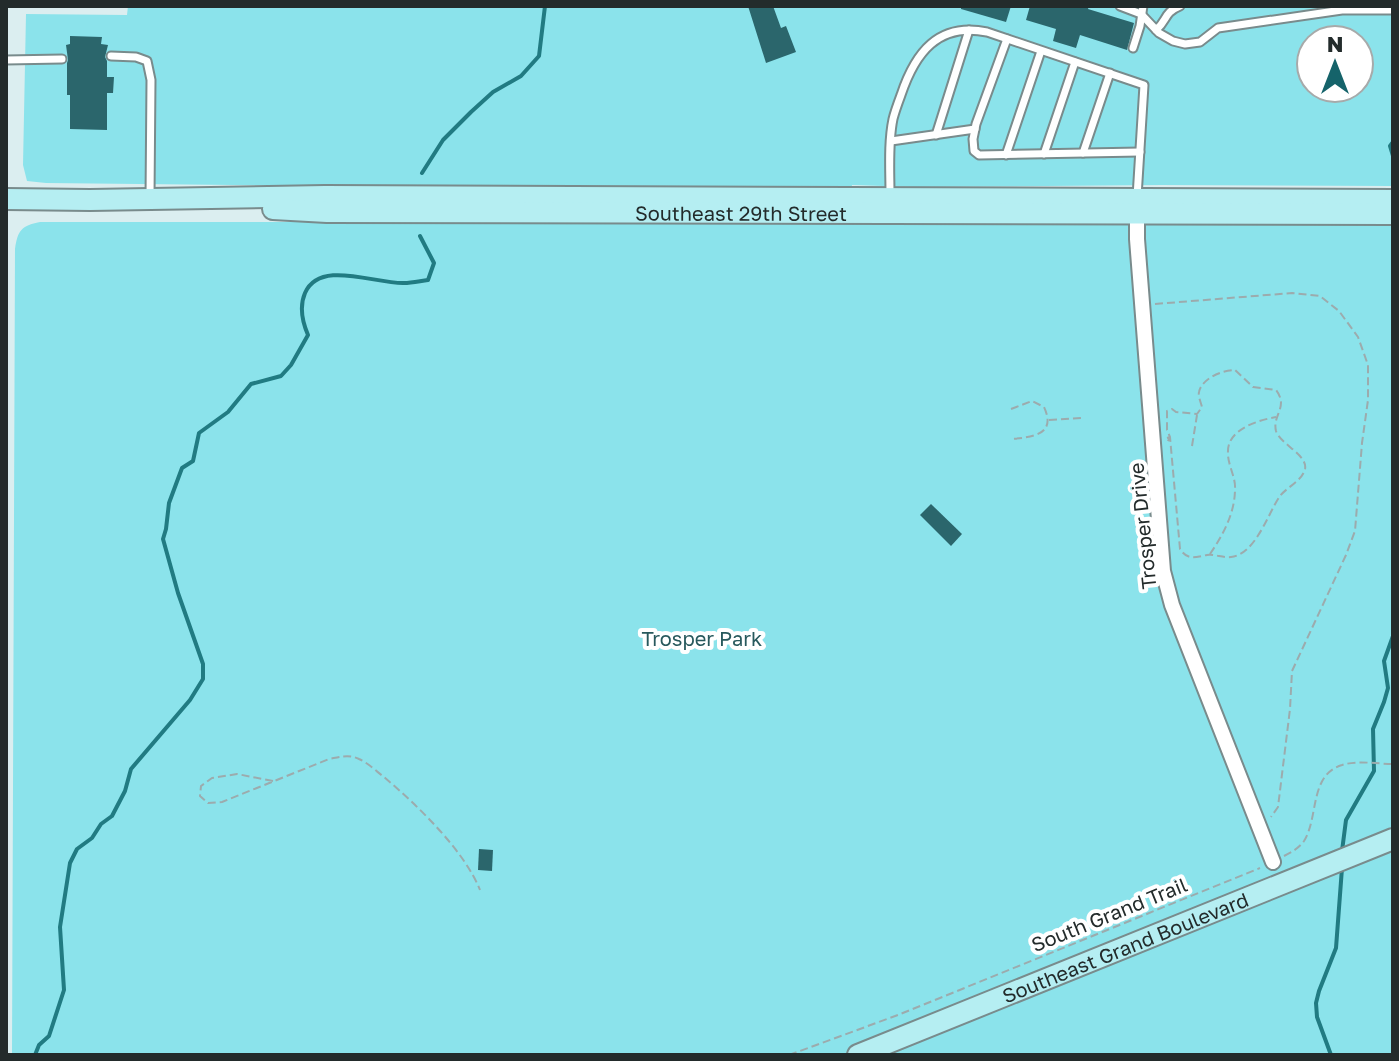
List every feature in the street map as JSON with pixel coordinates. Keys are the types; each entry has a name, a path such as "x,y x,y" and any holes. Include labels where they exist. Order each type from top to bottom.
{"main road":[{"name":"Southeast 29th Street","path":"6,199 325,196 1137,207 1393,214"},
{"name":"Southeast 29th Street","path":"90,200 327,212 889,205"},
{"name":"Southeast 29th Street","path":"1137,207 1393,200"},
{"name":"Southeast Grand Boulevard","path":"858,1055 1393,839"}],"street":[{"name":"Trosper Drive","path":"1137,207 1143,305 1160,441 1163,571 1172,605 1273,862"}],"lane":[{"path":"1120,6 1142,10 1156,30 1173,41 1185,44 1200,42 1218,28 1342,10 1393,10"},
{"path":"1156,30 1161,26 1165,9 1180,6"},
{"path":"1133,48 1142,10"},
{"path":"936,135 969,30"},
{"path":"889,205 892,120 907,78 921,52 940,36 969,30 987,32 1144,85 1137,207"},
{"path":"1007,39 975,129 974,151 979,155 1140,152"},
{"path":"1006,155 1041,51"},
{"path":"111,56 136,57 147,61 151,80 150,199"},
{"path":"6,60 62,59"},
{"path":"1044,154 1075,62"},
{"path":"1083,153 1110,73"},
{"path":"891,141 975,129"}],"path":[{"path":"1143,305 1292,293 1320,296 1339,311 1358,337 1368,365 1368,400 1355,531 1292,671 1278,807 1260,830"},
{"path":"1192,446 1197,414 1202,407 1199,391 1221,372 1235,370 1253,387 1276,390 1281,397 1275,427 1278,436 1304,461 1305,469 1279,498 1263,530 1242,553 1233,557 1210,555 1189,558 1180,549 1167,411 1172,409 1197,414"},
{"path":"1011,409 1032,401 1044,407 1048,420 1044,430 1038,434 1012,439"},
{"path":"1210,555 1227,526 1236,487 1227,452 1229,443 1248,425 1277,417"},
{"path":"1048,420 1082,418"},
{"path":"1160,441 1170,437"},
{"path":"1160,441 1170,437"},
{"path":"273,781 237,774 212,778 201,786 200,796 208,803 222,802 329,759 346,755 359,759 405,795 452,846 474,875 480,890"},
{"name":"South Grand Trail","path":"789,1055 923,1005 1273,862 1303,842 1319,788 1330,772 1344,764 1392,764"}],"green space":[{"name":"Trosper Park","path":"128,6 1393,6 1393,186 852,185 845,223 1393,224 1393,1055 12,1055 15,249 18,237 25,227 40,222 300,222 332,186 27,181 23,165 26,14 127,15"}],"building":[{"path":"748,6 773,6 781,28 786,26 796,52 766,63"},
{"path":"961,6 1011,6 1006,22 961,9"},
{"path":"1030,6 1089,6 1088,9 1134,23 1127,50 1080,35 1076,48 1053,41 1056,29 1026,20"},
{"path":"70,36 102,37 101,44 108,45 105,57 107,77 114,77 113,93 107,93 107,130 70,129 66,45 70,44"},
{"path":"931,504 962,534 951,546 920,515"},
{"path":"479,849 493,850 492,871 478,870"}],"waterway":[{"path":"422,173 443,140 493,92 521,76 539,56 545,6"},
{"path":"1393,142 1390,146 1393,156"},
{"path":"35,1055 39,1045 49,1036 64,990 60,927 70,863 77,849 112,816 125,791 131,769 190,700 203,679 203,664 163,539 169,503 182,468 193,461 199,433 228,412 251,384 281,376 291,365 308,335 302,304 312,283 335,275 404,283 428,280 434,263 420,236"},
{"path":"1342,851 1346,820 1374,771 1373,729 1388,688 1384,661 1393,636"},
{"path":"1331,1055 1317,1017 1316,1003 1336,948 1342,868"}]}
